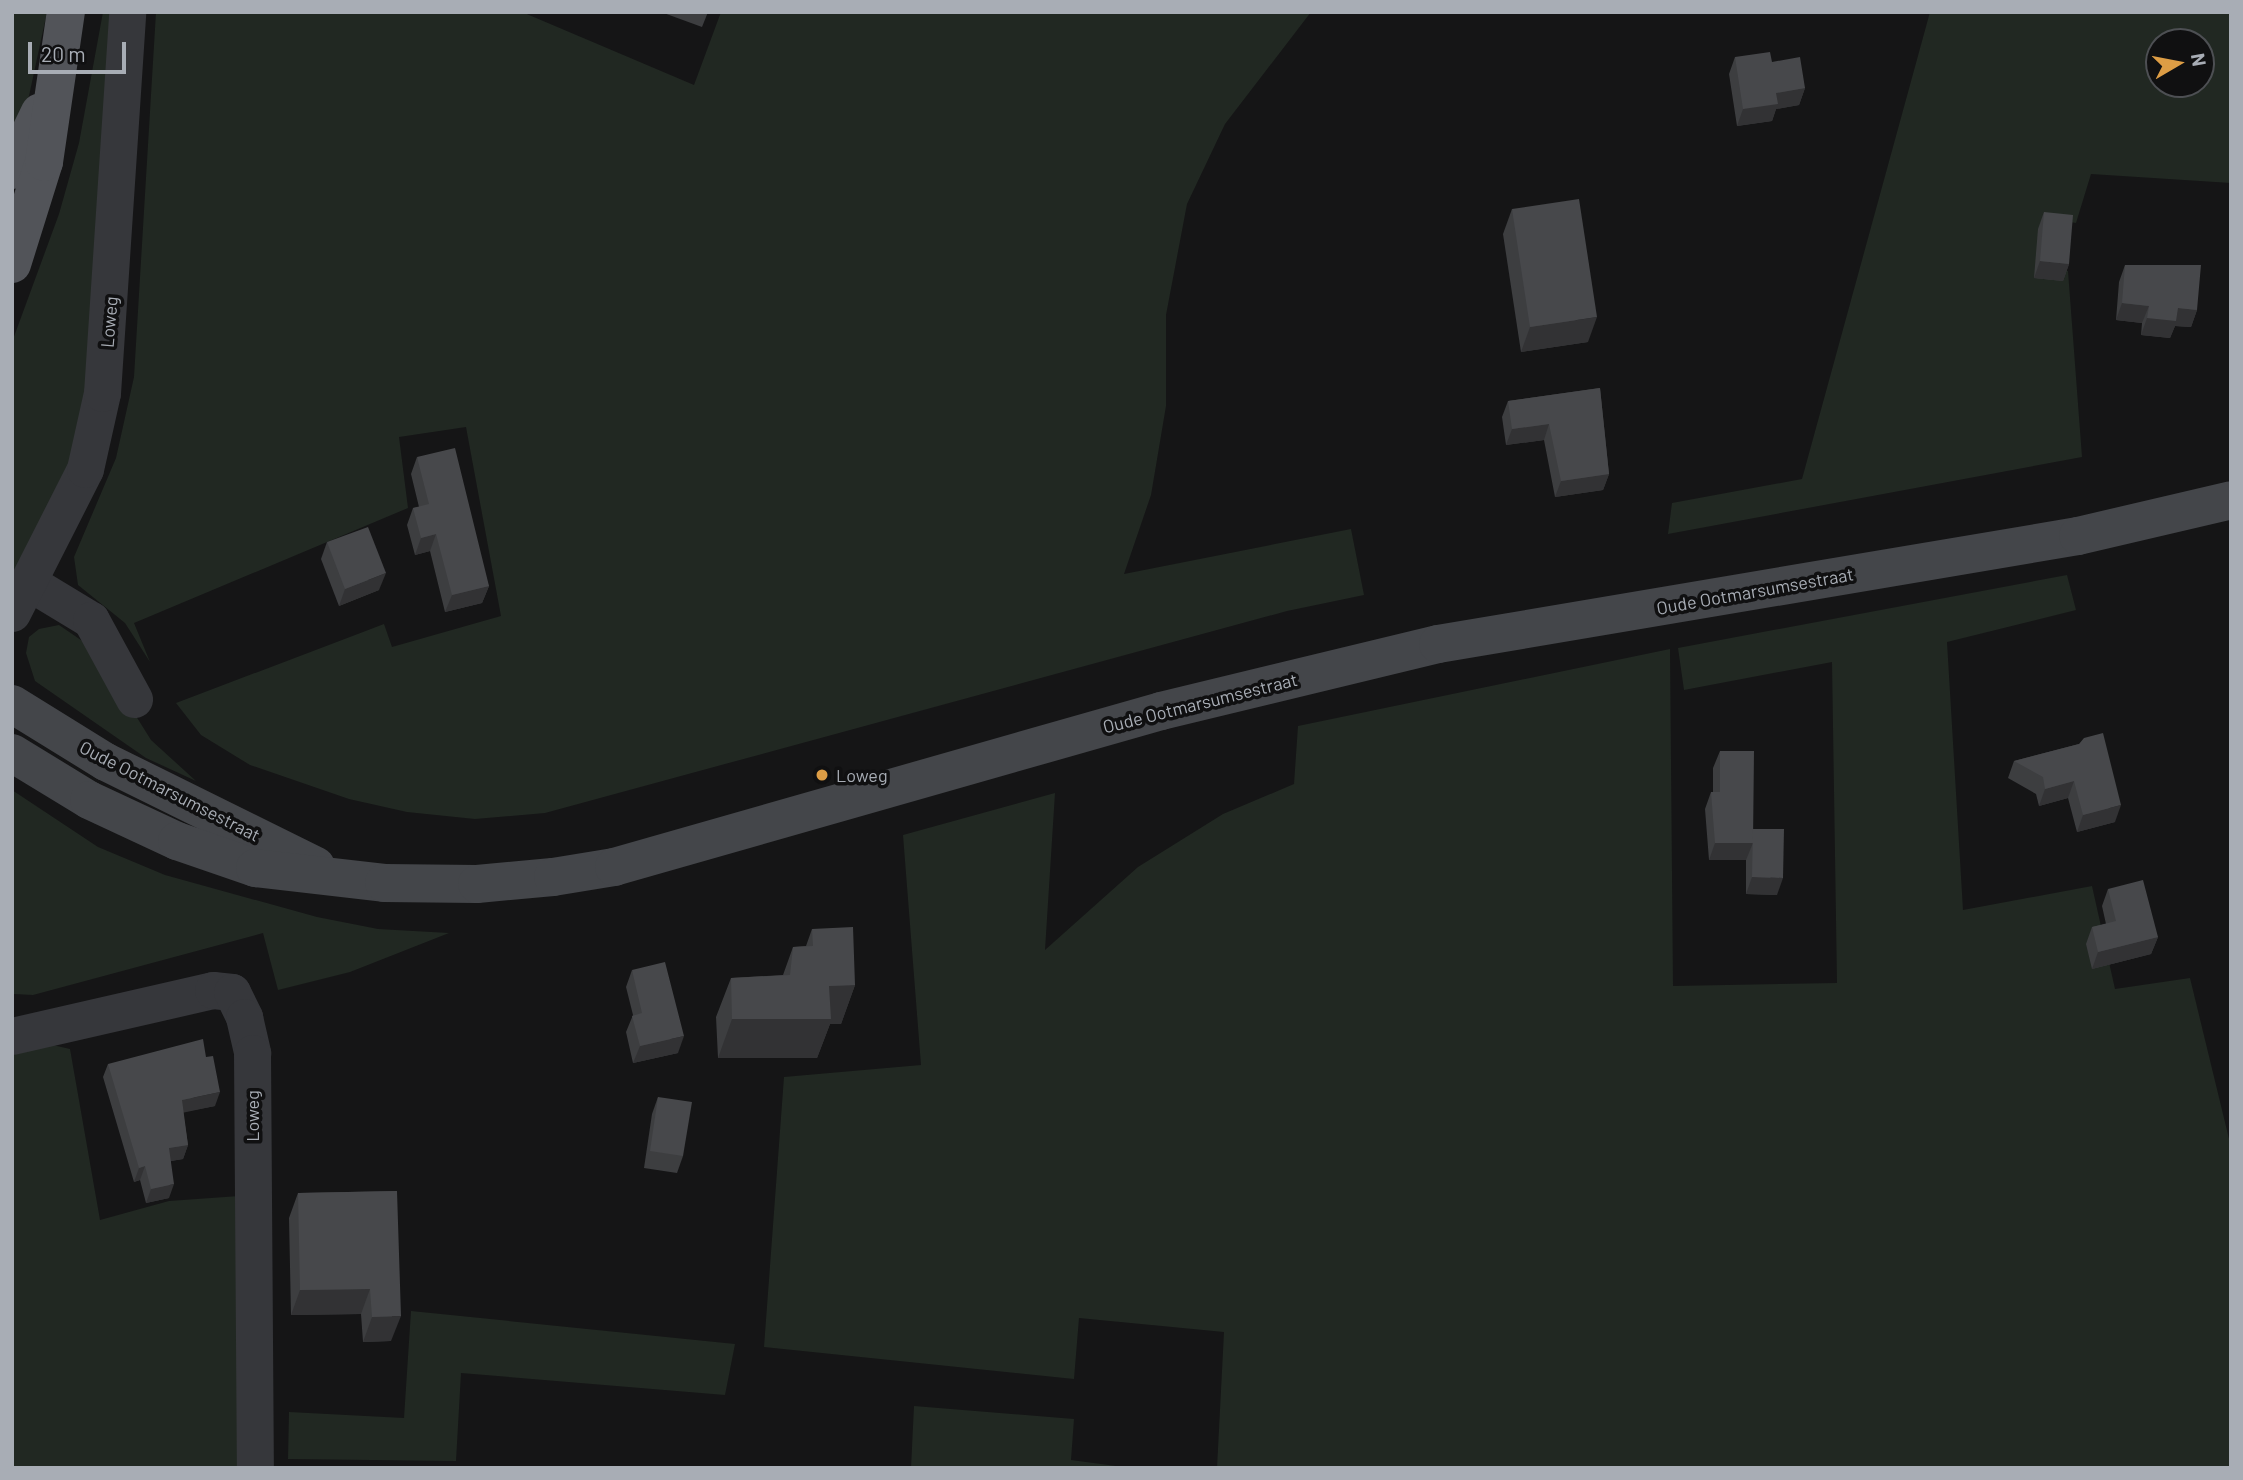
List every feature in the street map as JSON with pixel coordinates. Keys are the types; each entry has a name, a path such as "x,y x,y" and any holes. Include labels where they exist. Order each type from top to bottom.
{"main road":[{"path":"12,264 44,162 50,96 66,12"},
{"path":"12,170 27,133 50,96"},
{"name":"Oude Ootmarsumsestraat","path":"12,753 89,800 177,841 255,868 330,873 384,883 478,884 614,867 1161,711 1438,644 2078,536 2231,500"},
{"name":"Oude Ootmarsumsestraat","path":"12,704 106,762 330,873"}],"street":[{"name":"Loweg","path":"21,598 85,469 102,393 127,12"},
{"path":"21,598 91,620 134,699"},
{"name":"Loweg","path":"12,1036 213,990 232,992 244,1017 252,1053 255,1468"}],"shaded area":[{"path":"12,12 47,12 29,96 12,145"},
{"path":"103,12 116,12 103,268 78,447 12,583 12,342 59,214 79,143"},
{"path":"156,12 522,12 694,85 721,12 1311,12 1225,124 1187,204 1166,315 1166,406 1151,495 1124,574 1351,529 1364,595 1287,611 545,813 475,819 407,812 349,799 250,765 201,735 176,703 384,624 392,647 501,616 466,427 399,437 408,508 134,623 150,662 125,623 78,585 74,557 116,458 134,377"},
{"path":"1930,12 2231,12 2231,183 2091,174 2076,223 2058,220 2051,269 2068,271 2082,457 1668,534 1672,503 1802,479"},
{"path":"2067,575 2076,610 1947,642 1963,910 2092,886 2115,989 2190,978 2231,1147 2231,1468 1217,1468 1224,1332 1079,1318 1074,1379 764,1347 784,1077 921,1065 903,835 1055,793 1045,950 1138,867 1223,814 1294,784 1298,726 1670,649 1673,986 1837,983 1832,662 1684,690 1678,648"},
{"path":"59,625 94,649 151,740 196,781 146,758 35,681 26,653 29,637 39,629"},
{"path":"12,790 98,847 165,875 317,917 378,929 449,933 350,972 278,990 263,933 33,995 14,994"},
{"path":"44,1043 70,1049 100,1220 169,1201 239,1196 245,1468 12,1468 12,1052"},
{"path":"411,1311 735,1344 725,1395 461,1373 456,1461 288,1459 289,1412 404,1418"},
{"path":"914,1406 1074,1419 1071,1460 1131,1468 911,1468"}],"building":[{"path":"1770,52 1772,62 1800,57 1805,88 1776,93 1778,104 1743,109 1735,57"},
{"path":"1579,199 1597,317 1530,327 1512,209"},
{"path":"2044,212 2073,215 2069,264 2040,261"},
{"path":"2125,265 2201,265 2197,310 2178,308 2176,321 2147,318 2149,306 2122,303"},
{"path":"1600,388 1609,474 1561,481 1549,424 1512,429 1508,401"},
{"path":"455,448 489,586 452,595 436,534 421,538 413,508 429,504 417,457"},
{"path":"368,527 386,573 345,589 327,542"},
{"path":"2103,733 2121,805 2083,815 2074,781 2045,789 2043,777 2014,761 2079,744 2084,738"},
{"path":"1720,751 1754,751 1753,843 1715,843 1711,792 1720,792"},
{"path":"1753,829 1784,829 1783,878 1752,877"},
{"path":"2143,880 2158,937 2098,952 2092,927 2116,921 2108,889"},
{"path":"853,927 855,985 829,986 831,1019 732,1019 731,978 790,975 793,947 813,946 812,929"},
{"path":"665,962 684,1036 640,1046 632,1016 642,1013 632,970"},
{"path":"203,1039 206,1057 213,1056 220,1092 182,1100 188,1145 169,1148 174,1184 151,1189 145,1166 139,1168 108,1064"},
{"path":"658,1097 692,1102 683,1156 650,1151"},
{"path":"397,1191 401,1316 372,1317 370,1289 300,1290 298,1193"}],"place":[{"name":"Loweg","path":"822,775"}]}
